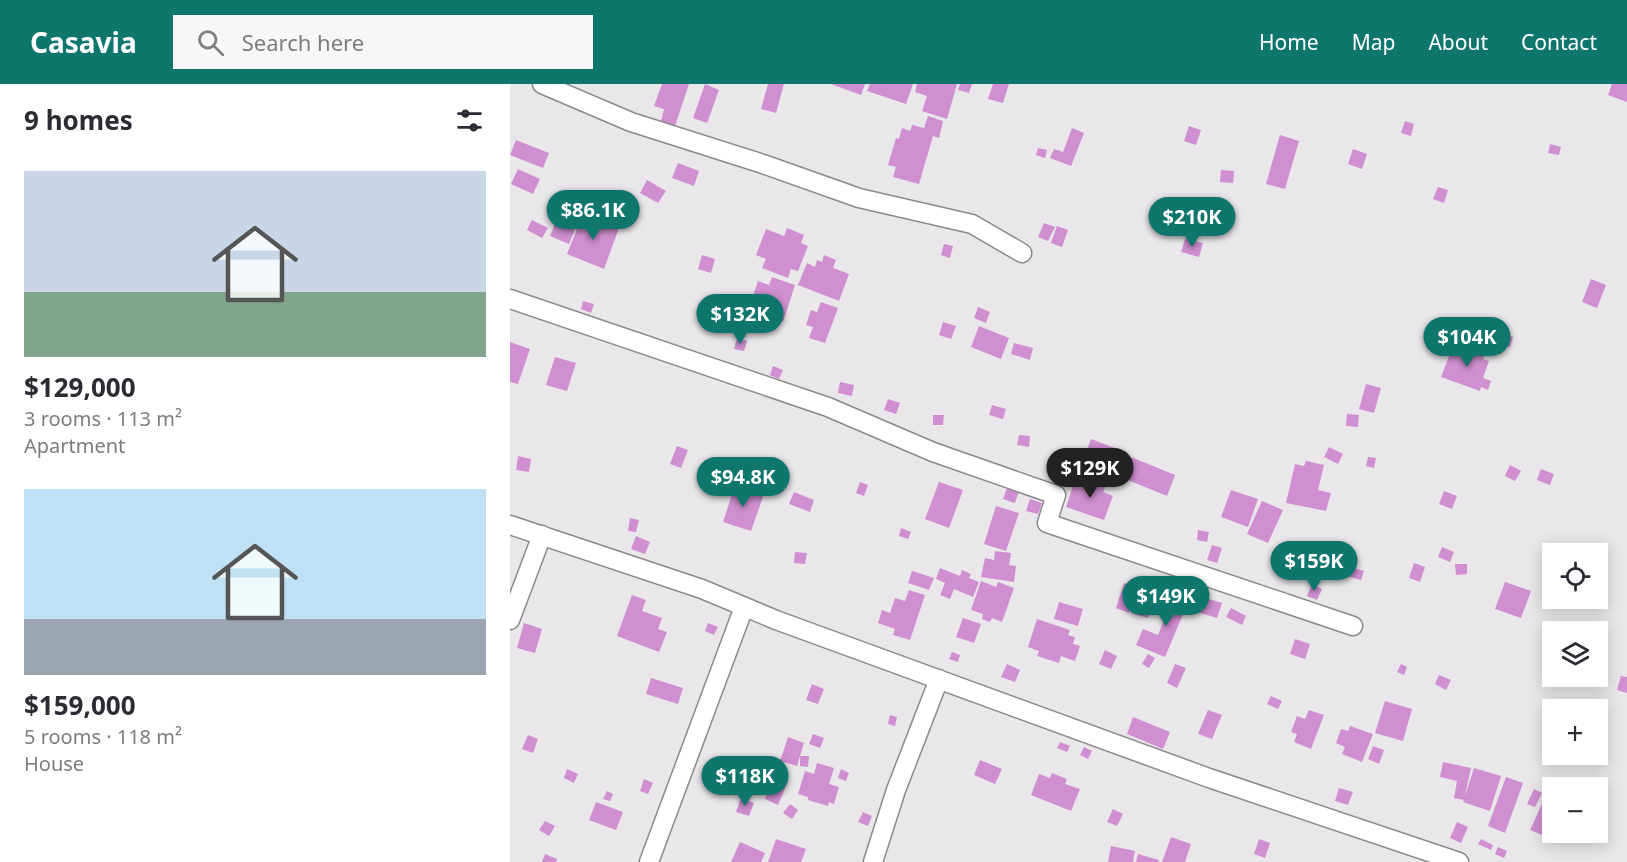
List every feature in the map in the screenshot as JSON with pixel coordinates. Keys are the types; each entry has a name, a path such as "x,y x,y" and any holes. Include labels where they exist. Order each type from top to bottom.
{"street":[{"path":"542,84 631,122 763,164 859,198 972,224 1022,253"},
{"path":"510,299 828,407 933,452 1056,495 1047,523 1353,626"},
{"path":"510,525 702,589 744,607 1209,778 1459,862"},
{"path":"510,620 542,536"},
{"path":"649,862 744,607"},
{"path":"873,862 896,790 939,678"}],"building":[{"path":"662,84 689,84 675,126 661,121 664,109 654,106"},
{"path":"705,84 719,90 707,123 693,118"},
{"path":"768,84 784,84 776,113 761,109"},
{"path":"831,84 865,84 861,95"},
{"path":"870,84 913,84 906,104 867,91"},
{"path":"917,84 957,84 947,119 922,111 927,96 915,92"},
{"path":"960,84 972,84 969,93 958,90"},
{"path":"993,84 1009,84 1003,103 988,99"},
{"path":"1612,84 1627,84 1627,102 1608,95"},
{"path":"928,116 943,121 939,138 933,136 919,184 893,177 896,167 888,165 896,138 899,139 902,128 910,131 912,125 924,128"},
{"path":"1405,121 1414,124 1411,136 1401,133"},
{"path":"1189,126 1201,130 1196,145 1184,141"},
{"path":"1072,128 1084,133 1071,166 1050,158 1054,149 1063,152"},
{"path":"1280,135 1299,141 1285,189 1266,184"},
{"path":"516,140 549,153 543,168 510,155"},
{"path":"1550,144 1561,147 1559,155 1548,153"},
{"path":"1038,148 1047,150 1045,158 1036,155"},
{"path":"1353,149 1367,154 1362,169 1348,164"},
{"path":"678,163 699,171 694,186 672,178"},
{"path":"518,169 540,179 533,194 511,184"},
{"path":"1221,170 1234,171 1233,183 1220,182"},
{"path":"647,180 666,191 658,203 640,193"},
{"path":"1438,187 1448,190 1444,203 1433,199"},
{"path":"561,209 580,217 569,244 550,236"},
{"path":"583,214 619,228 604,269 567,254"},
{"path":"532,220 548,228 542,238 527,230"},
{"path":"1044,223 1055,227 1048,241 1038,237"},
{"path":"1057,226 1068,230 1062,247 1051,243"},
{"path":"787,228 804,235 801,243 808,246 798,271 791,269 788,278 762,268 766,259 756,255 766,229 784,236"},
{"path":"1185,239 1203,243 1199,257 1181,252"},
{"path":"944,244 953,246 950,258 941,255"},
{"path":"702,255 715,259 711,273 698,269"},
{"path":"824,255 836,260 833,268 849,274 839,301 798,285 807,263 815,267 817,260 822,262"},
{"path":"772,277 795,285 783,322 767,317 770,308 751,302 758,281 769,285"},
{"path":"1591,279 1606,285 1597,308 1582,302"},
{"path":"583,301 594,304 591,313 581,309"},
{"path":"821,302 838,308 825,343 809,338 813,327 806,325 811,310 817,312"},
{"path":"978,307 990,312 986,323 974,318"},
{"path":"943,322 956,326 951,339 939,335"},
{"path":"979,326 1009,338 1001,359 971,347"},
{"path":"1457,331 1471,336 1467,347 1453,342"},
{"path":"1501,333 1513,337 1510,347 1498,343"},
{"path":"737,338 747,341 744,351 734,349"},
{"path":"510,342 530,349 518,384 510,382"},
{"path":"1014,343 1033,348 1030,360 1011,354"},
{"path":"1470,345 1486,351 1483,359 1489,361 1483,378 1491,381 1488,390 1481,387 1480,391 1441,377 1453,346 1468,352"},
{"path":"555,357 576,363 567,391 546,385"},
{"path":"773,366 783,370 779,379 770,375"},
{"path":"840,382 854,385 852,396 838,393"},
{"path":"1366,384 1381,388 1374,413 1359,409"},
{"path":"888,399 900,403 896,414 884,410"},
{"path":"992,405 1006,409 1003,419 989,415"},
{"path":"1347,414 1359,415 1358,427 1346,426"},
{"path":"933,415 944,415 943,425 933,425"},
{"path":"1019,435 1030,436 1029,447 1017,445"},
{"path":"1091,439 1128,453 1122,469 1085,455"},
{"path":"677,446 688,450 681,468 670,464"},
{"path":"1329,447 1343,454 1338,464 1324,457"},
{"path":"518,456 531,459 529,472 516,470"},
{"path":"1131,457 1175,475 1167,496 1123,478"},
{"path":"1368,457 1376,458 1374,468 1366,466"},
{"path":"1306,461 1324,465 1318,490 1331,493 1326,511 1286,503 1295,464 1304,466"},
{"path":"1510,465 1521,471 1515,481 1505,476"},
{"path":"715,467 728,472 723,487 710,482"},
{"path":"1541,469 1554,474 1550,485 1537,480"},
{"path":"1087,479 1106,485 1103,492 1113,496 1104,520 1066,507 1075,480 1085,484"},
{"path":"860,482 868,485 864,496 856,493"},
{"path":"939,482 963,490 949,528 925,519"},
{"path":"735,485 764,494 751,531 723,522"},
{"path":"1008,485 1020,488 1015,503 1003,499"},
{"path":"1231,490 1258,499 1248,527 1221,517"},
{"path":"1444,491 1457,496 1452,509 1439,504"},
{"path":"794,492 814,500 810,512 789,504"},
{"path":"1030,499 1042,503 1038,514 1026,511"},
{"path":"1262,501 1283,510 1268,543 1247,534"},
{"path":"996,506 1019,513 1006,551 984,544"},
{"path":"630,518 639,520 636,532 628,531"},
{"path":"901,528 911,532 908,539 899,536"},
{"path":"1198,530 1209,532 1207,542 1197,540"},
{"path":"636,536 650,542 645,554 631,549"},
{"path":"1212,545 1222,548 1217,563 1207,560"},
{"path":"1442,547 1454,552 1450,562 1438,557"},
{"path":"995,551 1011,553 1009,565 1016,566 1014,582 981,577 985,558 994,560"},
{"path":"795,552 807,553 805,564 794,563"},
{"path":"1414,563 1425,567 1420,582 1409,578"},
{"path":"1455,564 1467,564 1467,574 1456,575"},
{"path":"1306,567 1317,572 1312,582 1301,577"},
{"path":"1350,567 1364,571 1361,580 1347,576"},
{"path":"940,568 960,576 962,570 971,574 969,578 979,582 973,597 954,589 950,599 940,595 945,583 936,579"},
{"path":"912,571 934,578 929,590 908,583"},
{"path":"1143,576 1160,582 1148,618 1131,613"},
{"path":"981,581 996,587 998,582 1014,588 1002,622 992,618 990,622 982,619 983,614 971,610"},
{"path":"1505,582 1531,591 1521,618 1495,609"},
{"path":"1124,583 1137,587 1129,613 1116,608"},
{"path":"1312,584 1322,589 1317,600 1307,596"},
{"path":"1177,589 1191,595 1165,657 1136,645 1143,629 1158,635"},
{"path":"909,590 925,595 910,640 893,635 895,629 878,623 882,610 890,613 895,598 905,601"},
{"path":"632,595 646,600 642,611 662,618 658,629 667,632 659,652 617,636"},
{"path":"1199,596 1222,603 1217,618 1194,611"},
{"path":"1059,602 1083,609 1078,626 1054,619"},
{"path":"1231,608 1246,616 1242,625 1226,617"},
{"path":"963,618 981,624 974,643 956,637"},
{"path":"1037,619 1070,630 1068,635 1075,637 1073,644 1080,646 1075,661 1061,656 1059,663 1037,656 1039,651 1028,647"},
{"path":"524,623 542,629 535,653 517,648"},
{"path":"708,623 718,627 714,635 705,631"},
{"path":"1295,639 1310,644 1305,659 1290,654"},
{"path":"1105,650 1117,656 1111,669 1099,664"},
{"path":"952,652 960,655 958,662 949,659"},
{"path":"1148,654 1155,658 1149,668 1142,664"},
{"path":"1007,664 1020,670 1015,682 1001,677"},
{"path":"1175,664 1186,668 1177,688 1167,683"},
{"path":"1401,664 1407,667 1404,675 1397,672"},
{"path":"1439,675 1451,680 1446,690 1435,684"},
{"path":"1621,676 1627,677 1627,693 1617,690"},
{"path":"651,678 683,688 678,704 646,694"},
{"path":"812,684 824,689 818,704 806,700"},
{"path":"1271,696 1282,701 1278,709 1267,704"},
{"path":"1385,701 1412,709 1403,741 1375,733"},
{"path":"1208,710 1222,715 1212,739 1198,734"},
{"path":"1309,710 1324,715 1311,749 1294,742 1297,734 1291,732 1297,716 1305,719"},
{"path":"890,715 897,717 895,726 888,724"},
{"path":"1133,717 1170,732 1163,749 1127,734"},
{"path":"1350,726 1373,734 1362,762 1342,754 1345,747 1336,743 1341,729 1348,731"},
{"path":"813,734 824,738 820,748 809,744"},
{"path":"528,735 538,739 533,753 522,749"},
{"path":"788,737 804,743 797,766 780,761"},
{"path":"1060,742 1070,746 1067,752 1057,748"},
{"path":"1373,746 1384,750 1379,764 1368,759"},
{"path":"1084,747 1092,751 1088,759 1080,755"},
{"path":"800,756 809,756 808,767 800,766"},
{"path":"980,760 1002,769 995,784 974,775"},
{"path":"1443,762 1471,768 1464,800 1454,798 1457,781 1440,777"},
{"path":"817,763 834,768 829,784 839,787 834,804 829,802 828,806 808,800 808,797 798,794 805,771 814,774"},
{"path":"1474,768 1501,776 1490,811 1463,802"},
{"path":"567,769 578,774 574,783 564,778"},
{"path":"841,769 849,773 846,781 838,778"},
{"path":"1052,773 1067,779 1065,784 1080,789 1071,811 1031,795 1039,774 1050,778"},
{"path":"775,775 788,781 778,805 765,799"},
{"path":"1506,777 1523,783 1505,833 1488,826"},
{"path":"644,779 653,783 648,794 640,791"},
{"path":"1339,788 1353,792 1348,805 1335,801"},
{"path":"1534,789 1542,793 1535,807 1527,804"},
{"path":"607,791 613,794 610,801 603,799"},
{"path":"741,798 754,803 749,816 736,812"},
{"path":"596,802 623,812 616,830 589,820"},
{"path":"790,804 798,810 792,819 783,813"},
{"path":"1542,804 1542,835 1530,830"},
{"path":"1113,809 1123,814 1117,826 1107,822"},
{"path":"863,812 872,816 868,826 858,822"},
{"path":"545,821 555,826 549,836 539,830"},
{"path":"1457,822 1468,827 1461,843 1450,838"},
{"path":"1171,837 1191,844 1185,862 1162,862"},
{"path":"776,839 806,849 801,862 768,862"},
{"path":"1259,839 1270,843 1265,858 1254,854"},
{"path":"1481,839 1493,845 1491,850 1478,844"},
{"path":"740,842 765,853 761,862 731,862"},
{"path":"1111,846 1135,851 1133,862 1108,862"},
{"path":"1498,847 1507,851 1504,858 1495,854"},
{"path":"545,854 557,859 556,862 542,862"},
{"path":"1138,854 1159,860 1158,862 1136,862"}]}
